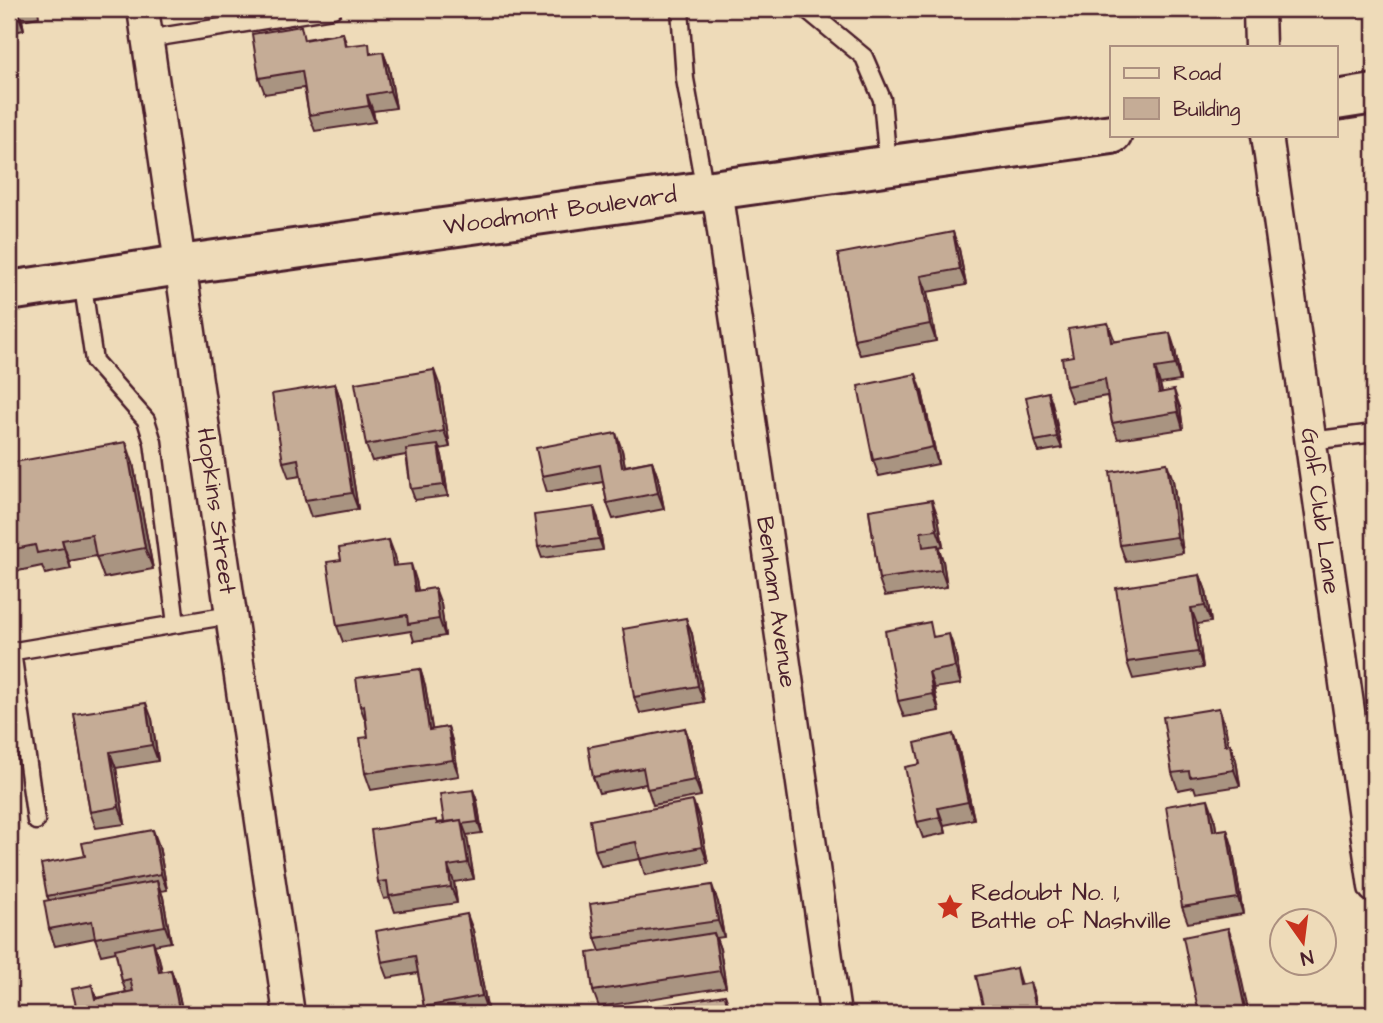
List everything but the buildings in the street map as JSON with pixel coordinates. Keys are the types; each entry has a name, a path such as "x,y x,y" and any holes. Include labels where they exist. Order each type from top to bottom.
{"main road":[{"path":"1338,100 1374,94"},
{"name":"Woodmont Boulevard","path":"9,291 1110,134"}],"street":[{"name":"Hopkins Street","path":"143,9 289,1014"},
{"path":"1259,9 1260,46"},
{"name":"Golf Club Lane","path":"1267,136 1374,887"},
{"name":"Benham Avenue","path":"711,190 835,1014"}],"lane":[{"path":"147,39 333,9"},
{"path":"680,9 685,79 711,190"},
{"path":"806,9 864,57 882,99 888,165"},
{"path":"82,280 94,361 146,420 153,442 176,624"},
{"path":"1311,441 1374,433"},
{"path":"36,821 10,652 231,615"}],"place":[{"name":"Redoubt No. 1, Battle of Nashville","path":"950,907"}]}
